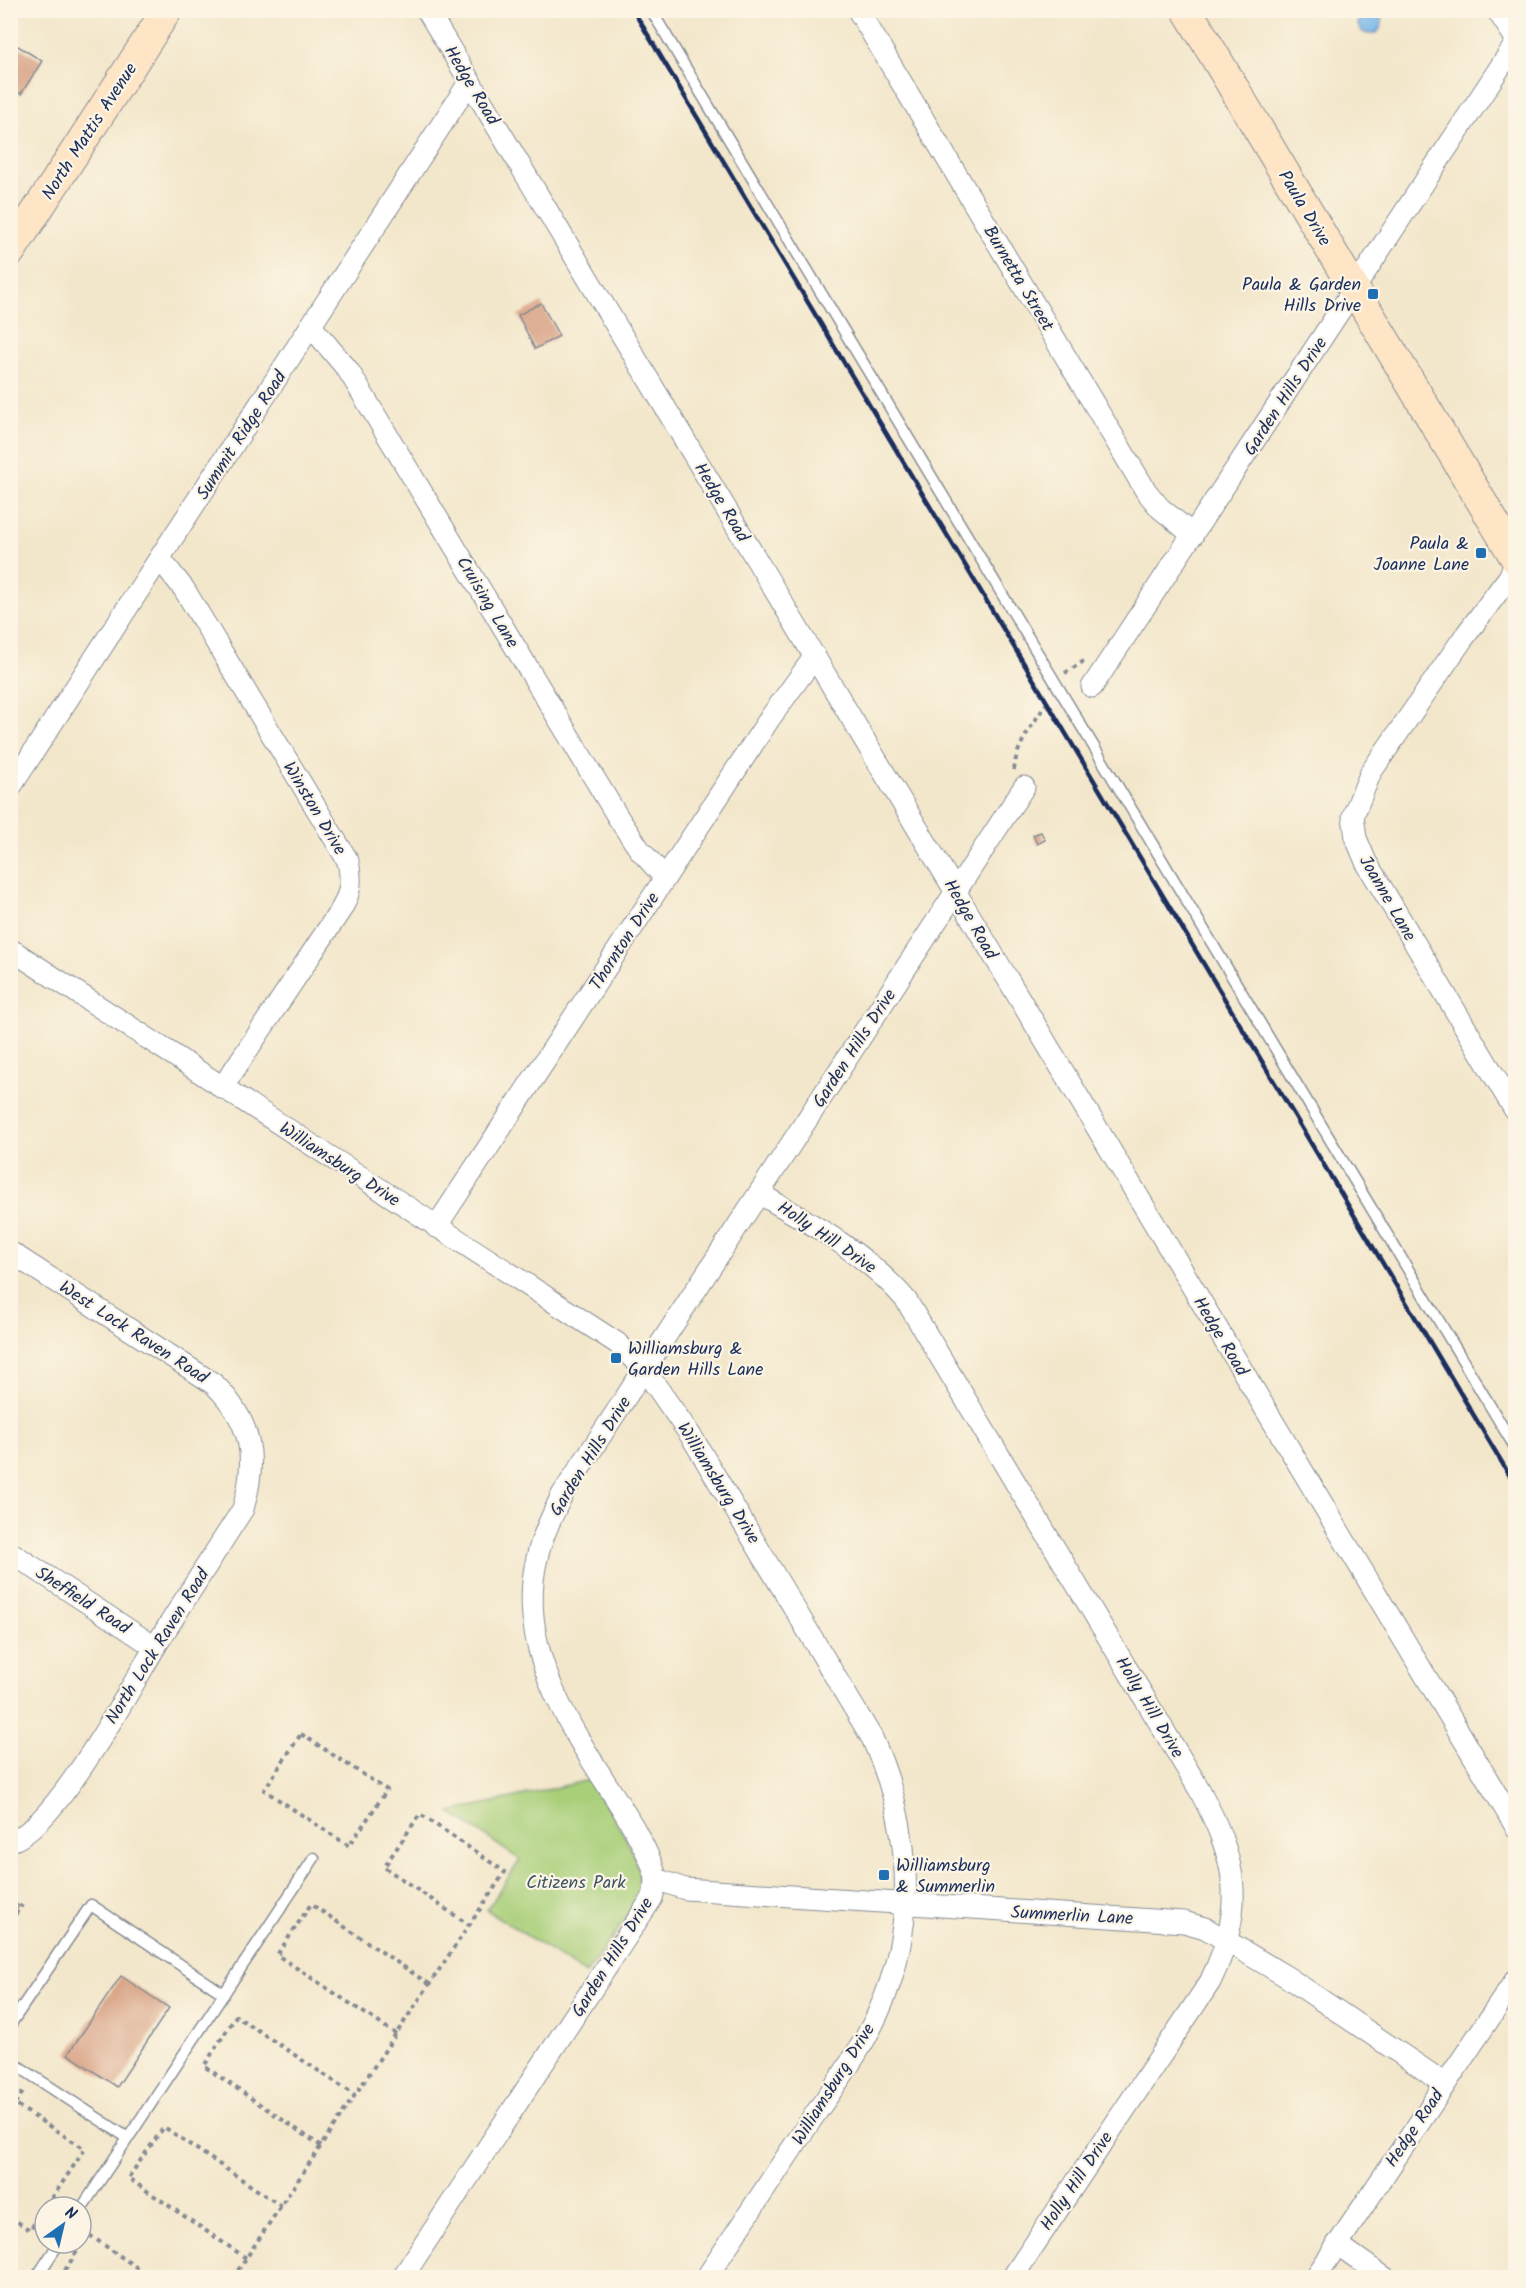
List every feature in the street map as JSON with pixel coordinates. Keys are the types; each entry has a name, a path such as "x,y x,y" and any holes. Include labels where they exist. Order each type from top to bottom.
{"street":[{"name":"Hedge Road","path":"427,10 1515,1827"},
{"name":"Burnetta Street","path":"858,10 1146,491 1160,508 1193,536"},
{"name":"Paula Drive","path":"1187,10 1515,560"},
{"path":"1497,10 1515,41"},
{"name":"North Mattis Avenue","path":"10,252 161,15"},
{"name":"Garden Hills Drive","path":"1092,687 1354,291 1515,41"},
{"name":"Summit Ridge Road","path":"10,788 161,560 470,81"},
{"name":"Cruising Lane","path":"311,326 348,370 619,819 640,850 665,878"},
{"name":"Winston Drive","path":"161,560 184,590 336,841 348,861 352,877 349,895 342,908 222,1088"},
{"name":"Joanne Lane","path":"1515,560 1509,577 1462,640 1371,772 1353,816 1356,838 1366,862 1515,1112"},
{"name":"Thornton Drive","path":"436,1227 770,718 815,656"},
{"name":"Garden Hills Drive","path":"402,2277 652,1898 656,1880 637,1832 568,1720 546,1675 537,1647 532,1605 536,1560 546,1528 562,1495 1021,790"},
{"name":"Williamsburg Drive","path":"10,949 436,1227 617,1342 645,1370 693,1439 872,1738 892,1787 902,1826 906,1870 906,1905 891,1977 879,2011 855,2054 706,2277"},
{"name":"Holly Hill Drive","path":"760,1194 805,1220 874,1266 906,1300 1199,1789 1218,1826 1229,1855 1234,1885 1233,1916 1228,1940 1210,1982 1012,2277"},
{"name":"West Lock Raven Road","path":"10,1252 206,1379 232,1403 244,1425"},
{"name":"North Lock Raven Road","path":"11,1841 30,1832 75,1778 243,1509 250,1484 251,1464 244,1425"},
{"name":"Sheffield Road","path":"10,1552 156,1647"},
{"name":"Summerlin Lane","path":"656,1880 685,1889 1184,1922 1206,1928 1228,1940 1444,2082"},
{"name":"Hedge Road","path":"1315,2277 1515,1979"},
{"path":"1337,2244 1385,2277"}],"lane":[{"path":"651,10 1515,1449"},
{"path":"90,2195 314,1858"},
{"path":"10,2025 91,1905 224,1994"},
{"path":"10,2061 128,2138"},
{"path":"36,2277 51,2255"}],"path":[{"path":"1021,790 1015,785 1017,753 1041,714"},
{"path":"302,1734 387,1790 350,1846 264,1790 302,1734"},
{"path":"233,2277 505,1872 420,1814 384,1867 469,1925"},
{"path":"396,2034 277,1955 311,1904 429,1984"},
{"path":"10,1922 22,1905"},
{"path":"321,2146 204,2066 237,2016 355,2095"},
{"path":"10,2111 13,2102 34,2076"},
{"path":"13,2102 85,2149 54,2195"},
{"path":"246,2258 128,2178 164,2127 280,2206"},
{"path":"10,2217 30,2230 33,2226"},
{"path":"60,2277 88,2234 152,2277"}],"green space":[{"name":"Citizens Park","path":"589,1780 632,1852 638,1868 640,1883 636,1903 586,1974 487,1910 520,1860 450,1812"}],"water":[{"path":"1370,10 1375,11 1381,17 1381,27 1375,33 1370,34 1365,33 1359,27 1358,22 1359,17 1365,11"}],"building":[{"path":"10,41 42,61 21,94 10,87"},
{"path":"541,303 559,336 535,349 518,315"},
{"path":"1041,832 1045,840 1037,844 1033,835"},
{"path":"10,1900 19,1906 10,1918"},
{"path":"121,1976 169,2008 117,2087 68,2054"}],"railway":[{"path":"633,10 1516,1486"}],"place":[{"name":"Paula & Garden Hills Drive","path":"1373,294"},
{"name":"Paula & Joanne Lane","path":"1481,553"},
{"name":"Williamsburg & Garden Hills Lane","path":"616,1358"},
{"name":"Williamsburg & Summerlin","path":"884,1875"}]}
